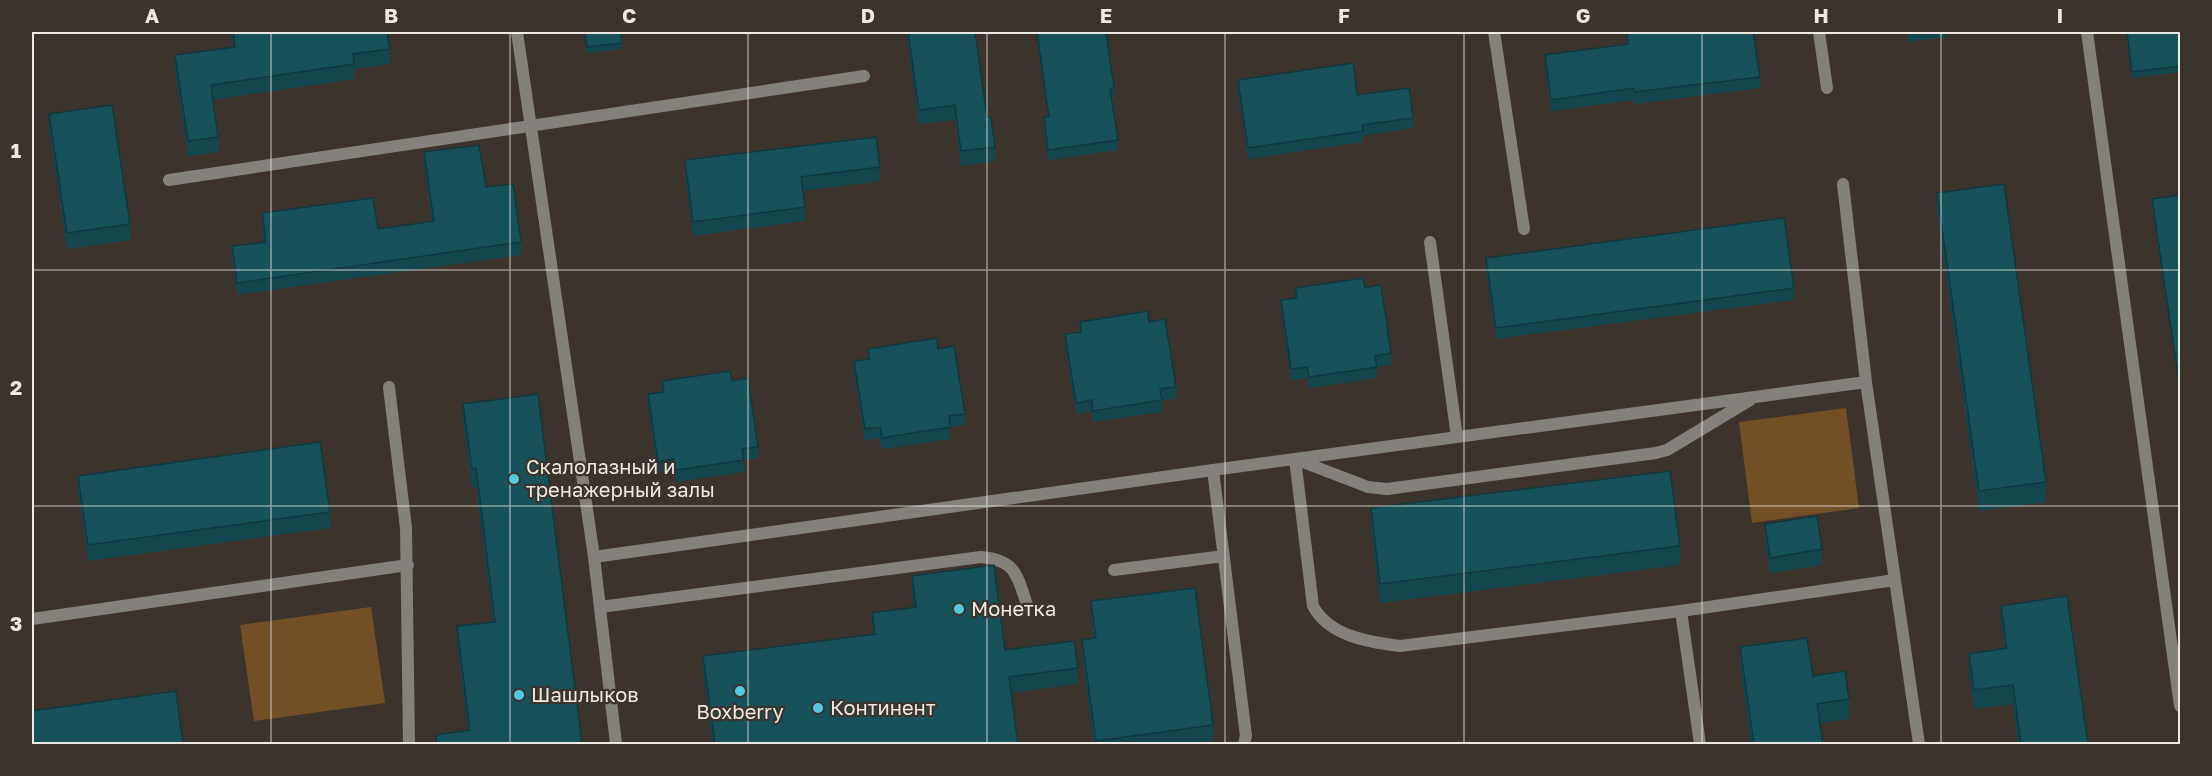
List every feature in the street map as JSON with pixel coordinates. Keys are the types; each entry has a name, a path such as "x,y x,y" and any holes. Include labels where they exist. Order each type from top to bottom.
{"street":[{"path":"517,32 594,557 616,744"},
{"path":"1494,32 1524,229"},
{"path":"1819,32 1827,88"},
{"path":"2087,32 2181,706"},
{"path":"169,180 864,76"},
{"path":"1843,184 1866,382 1919,744"},
{"path":"1430,242 1457,437"},
{"path":"594,557 1213,470 1866,382"},
{"path":"389,387 408,565 409,744"},
{"path":"1295,459 1368,487 1387,489 1644,455 1668,450 1756,397"},
{"path":"1295,459 1313,606 1320,619 1328,625 1363,640 1400,646 1681,611 1895,580"},
{"path":"1213,470 1246,736 1244,744"},
{"path":"1114,570 1224,556"},
{"path":"600,607 981,557 997,558 1008,563 1018,578 1027,605"},
{"path":"32,620 408,565"},
{"path":"1681,611 1700,744"}],"shaded area":[{"path":"1846,408 1859,508 1752,523 1739,422"},
{"path":"371,607 385,703 254,721 240,625"}],"building":[{"path":"233,32 387,32 390,49 353,54 354,64 211,85 218,137 188,141 175,55 235,47"},
{"path":"585,32 621,32 622,43 587,47"},
{"path":"908,32 975,32 987,117 991,117 995,147 961,151 955,105 919,110"},
{"path":"1037,32 1106,32 1114,88 1110,89 1118,140 1048,150 1044,117 1049,117"},
{"path":"1627,32 1753,32 1760,77 1634,92 1634,88 1551,100 1545,55 1628,44"},
{"path":"2127,32 2181,32 2181,66 2132,72"},
{"path":"1353,63 1357,95 1409,88 1413,118 1362,125 1363,131 1248,148 1238,80"},
{"path":"112,105 130,224 67,233 49,114"},
{"path":"876,137 880,167 801,177 805,207 693,222 685,160"},
{"path":"479,145 486,187 513,184 521,242 237,283 232,246 266,242 262,213 373,198 378,229 434,221 424,152"},
{"path":"2004,184 2046,482 1979,491 1937,193"},
{"path":"2181,195 2181,396 2152,199"},
{"path":"1784,218 1794,288 1496,328 1486,258"},
{"path":"1363,278 1365,288 1381,285 1391,353 1375,356 1377,367 1309,377 1307,367 1291,369 1281,300 1297,298 1295,288"},
{"path":"1148,311 1149,322 1165,319 1176,387 1160,389 1162,400 1093,411 1092,400 1076,403 1065,334 1081,332 1080,322"},
{"path":"937,338 938,349 954,346 965,414 949,416 950,427 882,438 880,427 865,429 854,361 870,359 868,349"},
{"path":"730,371 732,381 748,378 758,447 742,449 744,460 676,470 674,459 658,462 648,394 664,392 662,381"},
{"path":"538,394 582,744 437,744 436,735 470,730 457,626 495,622 476,468 472,469 463,404"},
{"path":"320,442 330,512 88,545 78,476"},
{"path":"1670,471 1680,546 1380,584 1371,508"},
{"path":"1817,516 1822,549 1770,558 1765,524"},
{"path":"994,565 1005,650 1074,641 1078,668 1009,677 1018,744 715,744 703,656 875,634 872,613 916,607 912,576"},
{"path":"1195,588 1213,725 1096,741 1082,640 1096,638 1091,601"},
{"path":"2067,596 2088,744 2021,744 2013,685 1974,690 1969,654 2007,648 2001,606"},
{"path":"1807,638 1813,676 1845,671 1849,699 1817,704 1823,744 1754,744 1740,647"},
{"path":"176,691 183,744 32,744 32,711"}],"place":[{"name":"Скалолазный и тренажерный залы","path":"514,479"},
{"name":"Монетка","path":"959,609"},
{"name":"Boxberry","path":"740,691"},
{"name":"Шашлыков","path":"519,695"},
{"name":"Континент","path":"818,708"}]}
